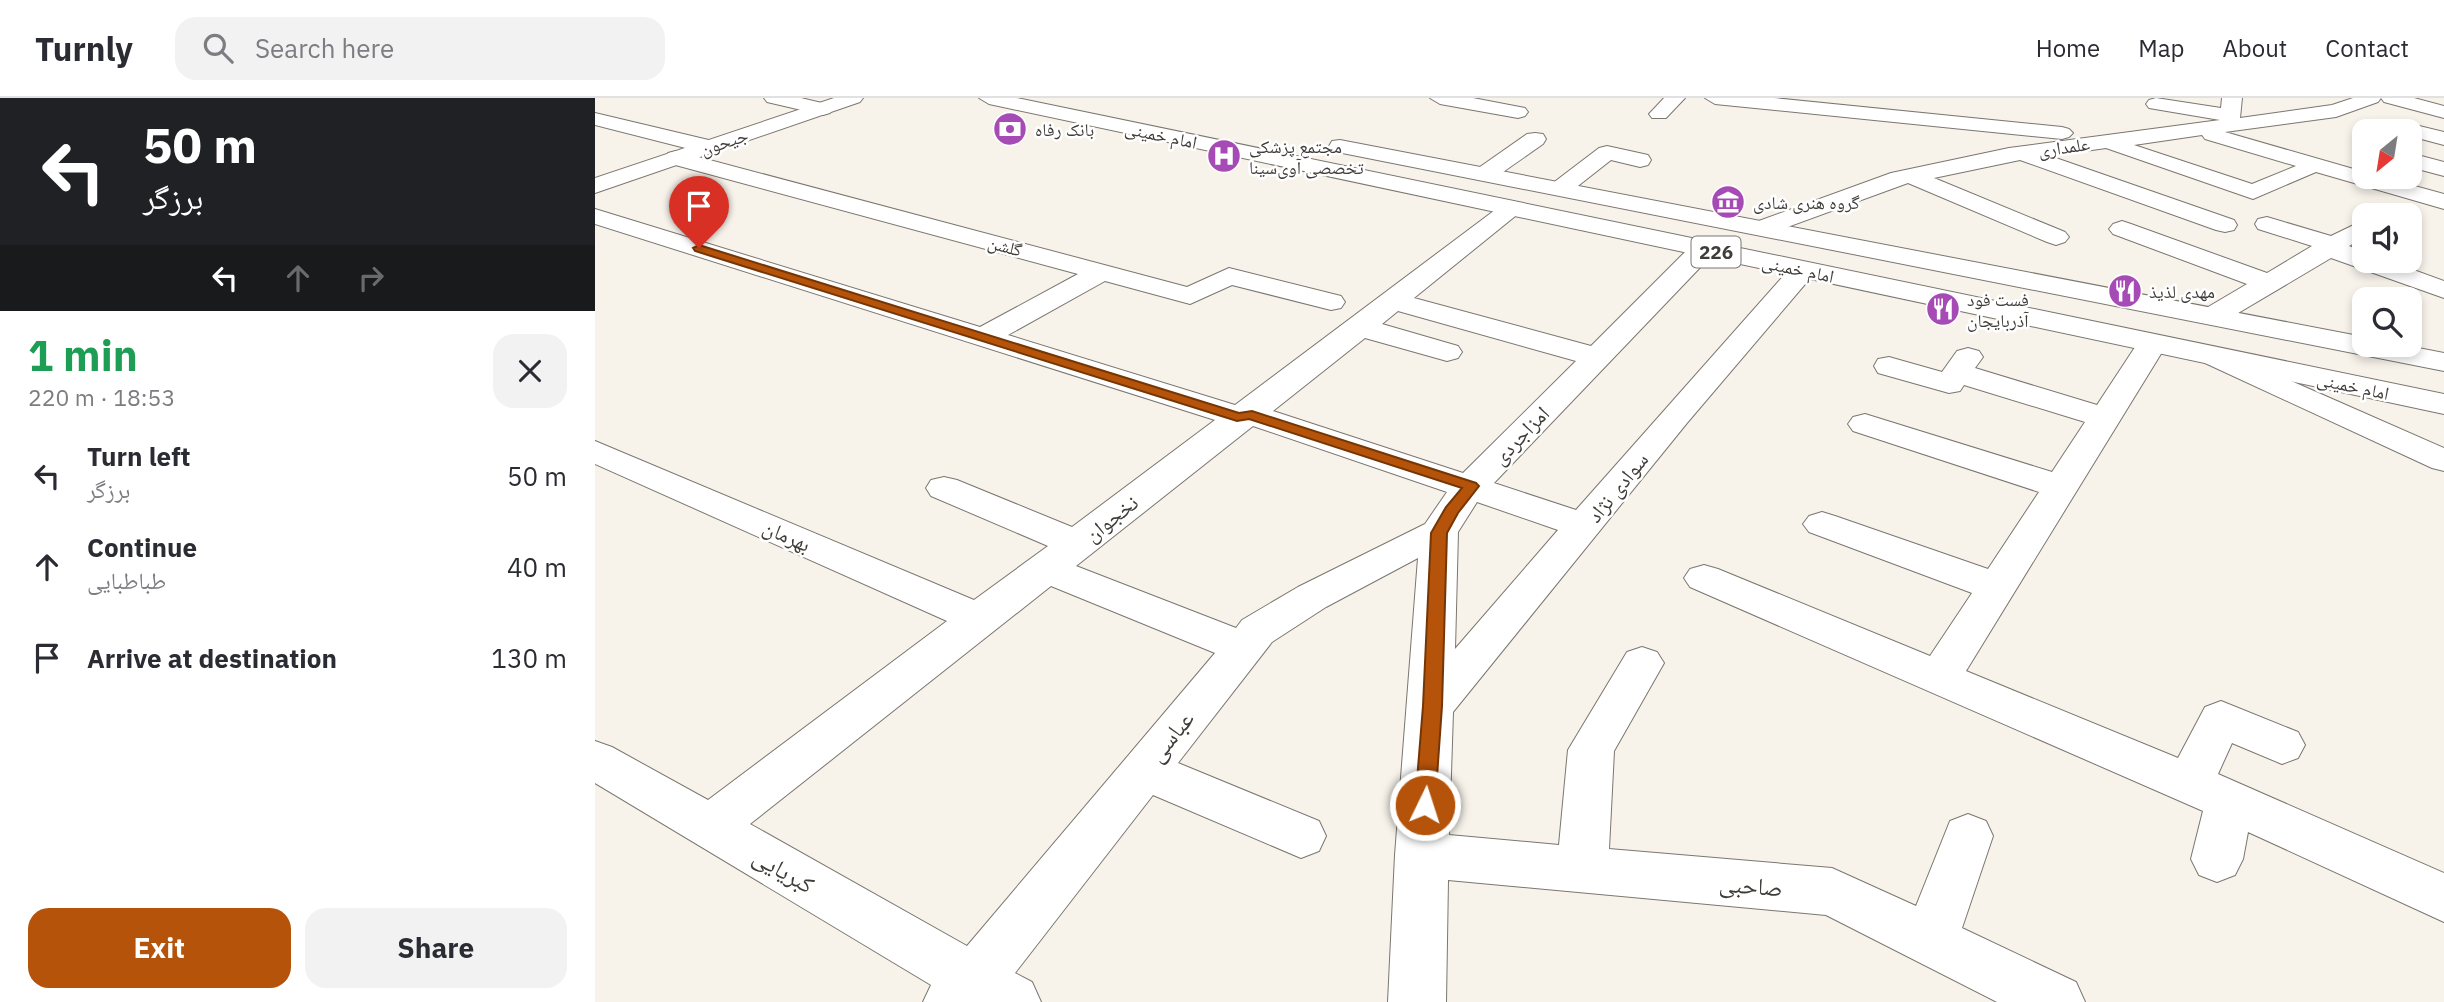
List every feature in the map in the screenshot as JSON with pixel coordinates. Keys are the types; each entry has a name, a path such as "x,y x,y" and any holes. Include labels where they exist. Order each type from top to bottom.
{"street":[{"path":"774,98 823,108"},
{"name":"جیحون","path":"595,186 853,98"},
{"name":"امام خمینی","path":"989,98 2444,404"},
{"name":"امام خمینی","path":"1087,98 1293,138"},
{"path":"1440,98 1518,112"},
{"path":"1659,114 1675,98"},
{"path":"1715,98 1724,98 1759,111 1860,121 1923,118 2112,140 2253,192 2306,170"},
{"path":"1923,118 1935,98"},
{"name":"علمداری","path":"1765,227 1878,185 1910,176 2022,153 2336,111 2371,98"},
{"path":"2391,98 2444,112"},
{"path":"2151,136 2156,101 2231,107"},
{"path":"2336,111 2364,119"},
{"path":"595,119 709,147"},
{"path":"2196,130 2444,202"},
{"path":"2422,133 2444,139"},
{"path":"1485,174 1535,139"},
{"name":"امام خمینی","path":"1320,143 1765,227 2444,362"},
{"path":"1582,149 1640,160"},
{"path":"1561,188 1607,153"},
{"path":"2022,153 2215,231 2296,267"},
{"name":"گلشن","path":"675,158 1190,296 1229,276 1331,302"},
{"path":"2422,163 2444,169"},
{"path":"1910,176 2056,237"},
{"path":"2406,203 2444,181"},
{"name":"نخجوان","path":"710,827 1512,209"},
{"path":"595,216 1471,486 1585,526"},
{"path":"2267,224 2444,290"},
{"path":"2122,229 2270,283"},
{"path":"2213,316 2352,235"},
{"name":"امزاجردی","path":"1417,1002 1421,855 1432,706 1439,533 1451,511 1471,486 1703,249"},
{"name":"سوادی نژاد","path":"1432,706 1675,416 1803,270"},
{"path":"983,337 1102,272"},
{"path":"1393,301 1595,357"},
{"path":"1359,327 1447,352"},
{"path":"1940,676 2153,344"},
{"path":"2216,358 2444,461"},
{"path":"1889,366 1949,384 1964,363 2105,418"},
{"path":"1865,424 2061,487"},
{"name":"بهرمان","path":"595,452 979,620"},
{"path":"944,488 1078,544"},
{"path":"1822,524 1997,587"},
{"name":"عباسی","path":"979,995 1143,769 1257,631 1312,597 1439,533"},
{"path":"1045,569 1242,647"},
{"path":"1704,578 2209,792 2444,898"},
{"path":"1582,870 1591,750 1641,663"},
{"path":"2217,859 2209,792 2221,719 2282,746"},
{"name":"کبریایی","path":"595,760 710,827 979,995"},
{"path":"1143,769 1301,836"},
{"path":"1931,940 1968,836"},
{"name":"صاحبی","path":"1421,855 1832,892 2056,1002"}],"place":[{"name":"بانک رفاه","path":"1010,129"},
{"name":"مجتمع پزشکی تخصصی آوی‌سینا","path":"1224,156"},
{"name":"گروه هنری شادی","path":"1728,202"},
{"name":"مهدی لذیذ","path":"2125,291"},
{"name":"فست فود آذربایجان","path":"1943,309"}],"route":[{"path":"699,248 1242,418 1247,414 1471,486 1451,511 1439,533 1425,805"}]}
